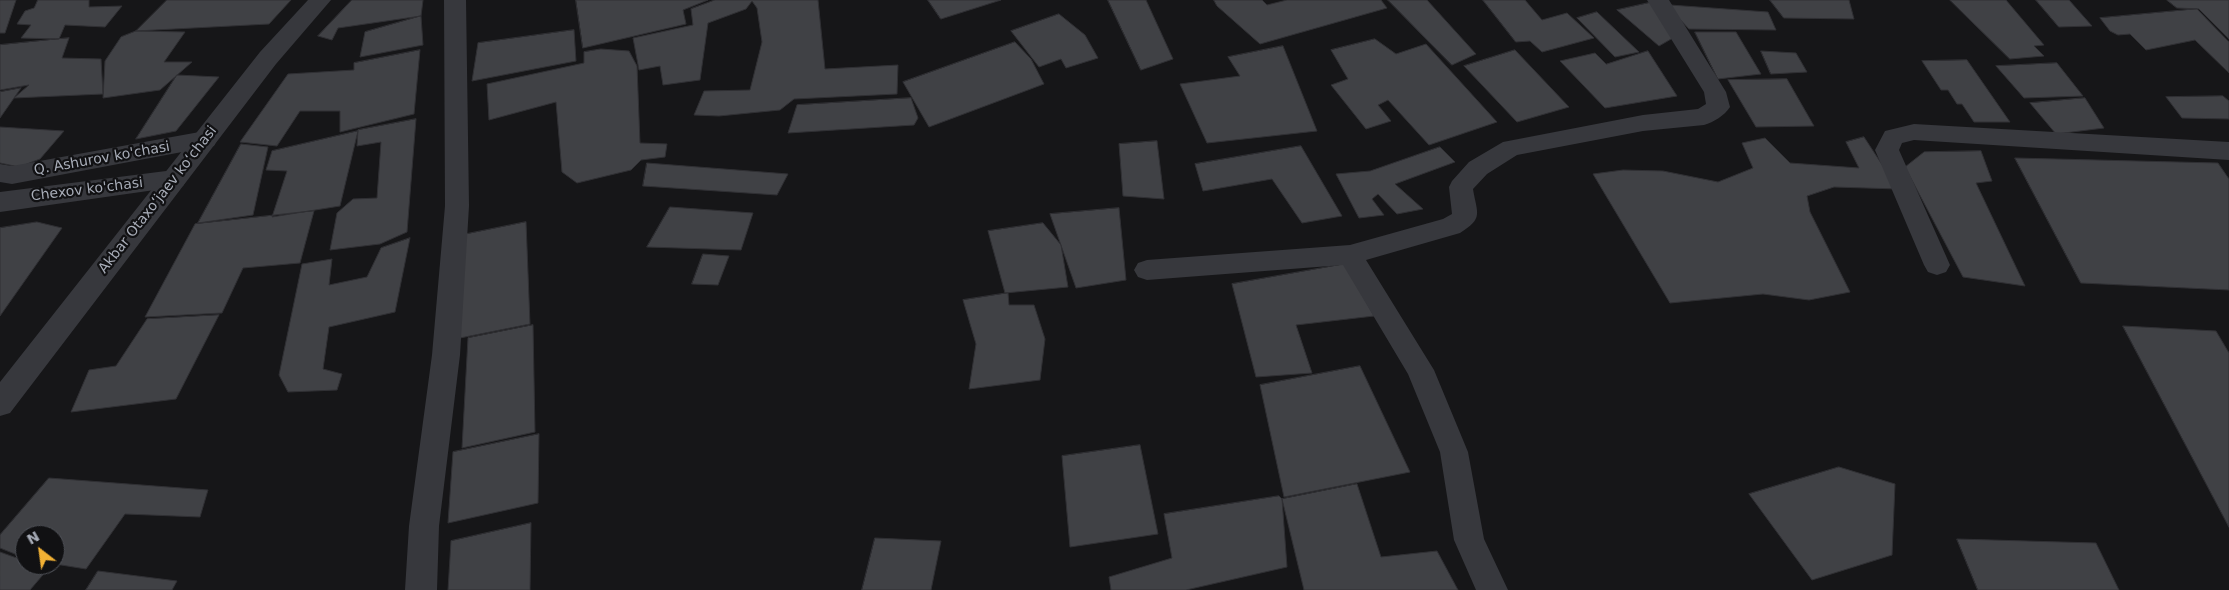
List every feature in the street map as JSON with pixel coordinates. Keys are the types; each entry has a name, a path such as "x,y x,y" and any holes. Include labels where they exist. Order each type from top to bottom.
{"street":[{"name":"Akbar Otaxo‘jaev ko‘chasi","path":"0,404 268,58 320,0"},
{"name":"Q. Ashurov ko'chasi","path":"0,173 12,175 205,140"},
{"name":"Chexov ko'chasi","path":"0,202 174,179"}],"lane":[{"path":"421,590 424,526 446,355 457,206 455,0"},
{"path":"1147,270 1350,255 1451,226 1465,218 1461,187 1478,168 1511,148 1643,123 1704,117 1718,107 1715,92 1658,0"},
{"path":"1937,265 1887,150 1893,138 1914,132 2229,151"},
{"path":"1350,255 1420,370 1454,452 1469,540 1492,590"}],"building":[{"path":"0,0 16,0 5,33 0,33"},
{"path":"38,0 89,0 89,7 122,6 105,27 65,25 59,39 21,38 31,25 17,24 25,11 34,8"},
{"path":"167,0 291,0 269,24 136,31"},
{"path":"352,0 423,0 421,16 338,28 332,40 318,36"},
{"path":"576,0 708,0 683,10 686,24 583,48"},
{"path":"715,0 818,0 825,69 898,65 897,94 794,99 780,110 719,116 694,115 704,91 750,90 762,42 757,8 752,1 746,9 708,23 700,80 663,85 660,66 639,70 633,38 693,25 691,9"},
{"path":"928,0 1001,0 941,19"},
{"path":"1108,0 1146,0 1173,59 1141,70"},
{"path":"1214,0 1262,0 1267,5 1287,0 1381,0 1387,8 1260,44 1217,6"},
{"path":"1388,0 1427,0 1476,54 1452,65"},
{"path":"1483,0 1525,0 1542,20 1567,13 1594,38 1542,52 1530,41 1516,42"},
{"path":"1770,0 1849,0 1854,19 1784,18"},
{"path":"1950,0 2006,0 2044,45 2034,46 2044,56 2010,59"},
{"path":"2036,0 2069,0 2092,26 2059,27"},
{"path":"2167,0 2229,0 2229,39 2199,9 2177,8"},
{"path":"1653,2 1678,35 1659,46 1617,10"},
{"path":"1670,5 1768,12 1776,30 1689,29 1673,12"},
{"path":"2197,9 2229,42 2229,73 2195,40 2146,50 2130,34 2118,35 2110,31 2100,18"},
{"path":"1597,12 1639,52 1615,57 1577,18"},
{"path":"1059,14 1085,35 1098,58 1066,68 1061,59 1039,67 1011,31"},
{"path":"421,16 423,45 360,57 365,32"},
{"path":"574,30 576,61 472,81 478,43"},
{"path":"136,31 185,32 164,62 192,62 160,90 103,98 105,61 121,37"},
{"path":"1695,32 1736,32 1761,74 1718,79"},
{"path":"69,38 62,58 101,59 103,94 14,98 29,85 0,90 0,45"},
{"path":"1375,39 1396,54 1426,44 1497,122 1429,145 1388,100 1378,105 1391,121 1366,129 1331,85 1348,79 1331,50"},
{"path":"1015,42 1031,59 1044,84 929,127 903,82"},
{"path":"1283,46 1317,131 1207,143 1180,84 1240,76 1228,57"},
{"path":"601,49 629,51 637,66 640,143 667,144 665,157 641,160 631,170 577,183 562,172 556,102 489,120 487,84 584,63 584,52"},
{"path":"420,50 414,114 340,132 340,111 300,111 277,146 240,142 288,74 354,70 354,63"},
{"path":"1515,50 1569,107 1517,122 1464,66"},
{"path":"1648,51 1677,96 1605,108 1560,61 1595,53 1606,64"},
{"path":"1761,51 1796,53 1807,72 1771,74"},
{"path":"1967,60 2010,122 1974,122 1962,104 1957,104 1948,90 1941,90 1922,61"},
{"path":"2057,63 2083,96 2024,98 1996,66"},
{"path":"177,75 219,77 176,131 136,139"},
{"path":"1787,79 1814,126 1756,127 1728,80"},
{"path":"21,88 0,118 0,92"},
{"path":"2223,96 2229,101 2229,119 2182,118 2166,97"},
{"path":"911,98 918,118 914,125 788,133 797,105"},
{"path":"2085,98 2104,128 2056,134 2030,103"},
{"path":"416,119 407,232 380,244 330,250 337,213 353,199 377,198 381,142 357,146 358,130"},
{"path":"0,127 64,131 40,159 19,167 0,163"},
{"path":"358,131 340,206 272,217 287,171 266,170 272,151"},
{"path":"1864,137 1898,189 1834,187 1807,196 1810,212 1850,292 1809,300 1763,294 1670,303 1593,174 1623,170 1663,171 1718,182 1753,168 1742,143 1765,138 1790,163 1859,168 1846,142"},
{"path":"1157,141 1164,199 1123,196 1119,144"},
{"path":"241,144 268,147 253,215 198,223"},
{"path":"1301,146 1342,216 1302,223 1272,179 1203,191 1195,164"},
{"path":"1440,147 1455,162 1395,184 1423,209 1397,214 1378,194 1372,199 1384,215 1359,218 1336,174 1370,171"},
{"path":"1981,151 1992,181 1976,183 2025,286 1963,277 1905,167 1924,152"},
{"path":"2015,158 2218,163 2229,179 2229,290 2081,283"},
{"path":"647,163 788,174 777,195 643,186"},
{"path":"670,207 753,213 741,250 647,247"},
{"path":"1119,208 1126,280 1076,288 1050,214"},
{"path":"314,211 300,263 243,268 222,313 145,317 195,224"},
{"path":"37,222 62,228 0,316 0,228"},
{"path":"526,222 530,324 455,339 462,235"},
{"path":"1043,223 1061,245 1068,287 1005,293 988,231"},
{"path":"410,238 395,312 329,327 323,369 342,374 337,390 288,392 279,375 302,264 332,259 329,285 367,277 381,248"},
{"path":"703,254 729,256 718,285 692,284"},
{"path":"1345,264 1374,316 1296,325 1312,373 1256,377 1232,284"},
{"path":"1008,293 1009,305 1034,305 1045,339 1040,380 969,389 976,344 963,300"},
{"path":"219,315 176,399 71,412 89,370 116,366 147,319"},
{"path":"533,325 535,432 462,448 468,338"},
{"path":"2123,326 2216,331 2229,353 2229,527"},
{"path":"1360,366 1410,472 1284,497 1260,385"},
{"path":"539,434 538,503 448,523 453,452"},
{"path":"1140,445 1158,534 1070,547 1062,456"},
{"path":"1839,467 1895,484 1892,555 1812,580 1749,494"},
{"path":"49,478 208,490 200,517 125,514 86,569 65,566 65,525 15,525 15,554 0,548 0,535"},
{"path":"1357,484 1381,557 1437,551 1458,590 1304,590 1282,499"},
{"path":"1279,496 1282,499 1287,567 1186,590 1111,590 1109,577 1172,558 1164,514"},
{"path":"531,523 530,590 448,590 451,541"},
{"path":"875,538 941,541 931,590 862,590"},
{"path":"1957,539 2096,543 2119,590 1978,590"},
{"path":"0,552 15,557 15,575 43,575 30,590 0,590"},
{"path":"98,571 177,581 172,590 86,590"}]}
